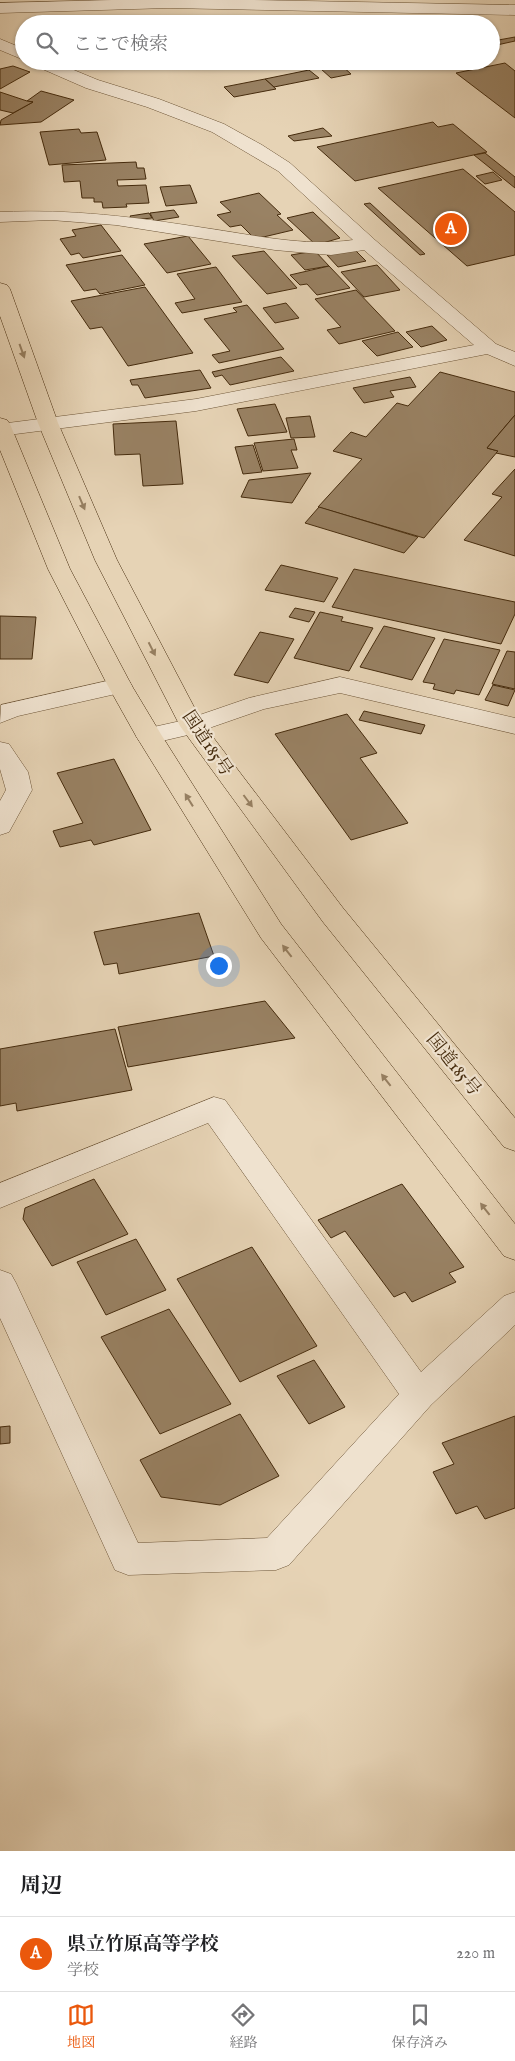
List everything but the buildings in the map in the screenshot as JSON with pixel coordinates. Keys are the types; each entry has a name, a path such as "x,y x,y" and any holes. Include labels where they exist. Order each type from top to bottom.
{"highway":[{"name":"国道185号","path":"0,289 48,423 106,560 192,726 333,915 515,1139"},
{"path":"1,428 59,569 120,686 149,736 271,931 515,1247"}],"street":[{"path":"0,8 168,3 515,10"},
{"path":"0,44 15,51"},
{"path":"59,70 92,84 153,103 218,128 284,166 368,244 489,348 515,360"},
{"path":"0,217 51,215 116,220 275,244 331,249 368,244"},
{"path":"1,428 196,404 489,348"},
{"path":"0,716 10,710 120,686"},
{"path":"149,736 192,726 258,703 340,686 515,726"},
{"path":"0,750 15,772 19,790 0,826"},
{"path":"0,1196 214,1108 419,1395"},
{"path":"0,1283 128,1559 276,1554 419,1395 515,1305"}],"place":[{"name":"県立竹原高等学校","path":"451,229"}]}
